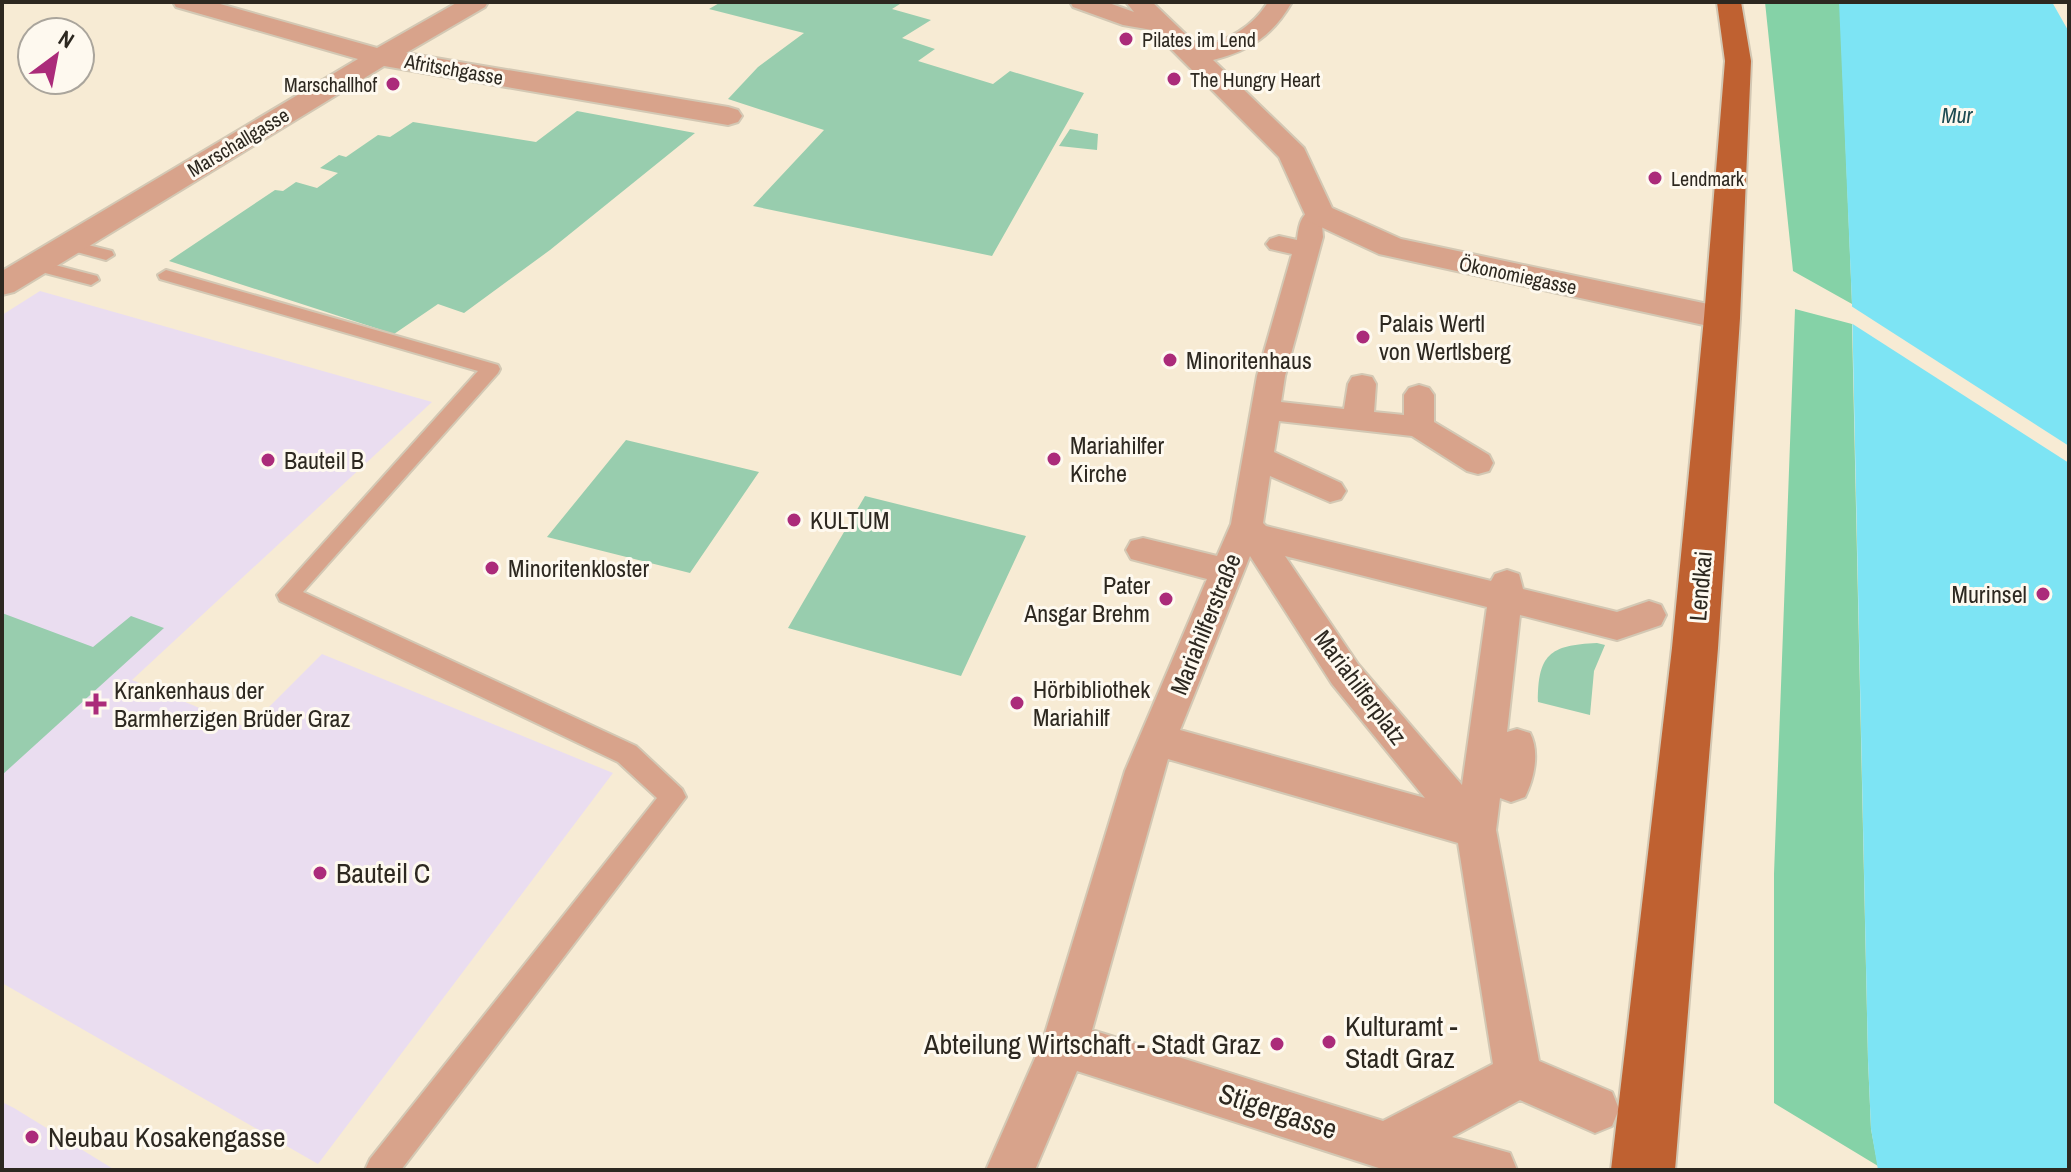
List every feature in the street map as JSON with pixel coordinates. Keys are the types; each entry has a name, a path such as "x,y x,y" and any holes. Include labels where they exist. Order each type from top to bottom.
{"main road":[{"name":"Lendkai","path":"1643,1170 1693,664 1722,318 1738,61 1729,2"}],"street":[{"name":"Afritschgasse","path":"185,2 380,57 728,116"},
{"name":"Marschallgasse","path":"2,285 476,2"},
{"path":"1082,2 1132,20 1159,23"},
{"path":"1138,2 1293,154 1319,214"},
{"path":"1194,57 1244,43 1271,18 1280,2"},
{"name":"Ökonomiegasse","path":"1319,214 1391,247 1722,318"},
{"name":"Mariahilferstraße","path":"1010,1170 1065,1044 1144,771 1227,571 1251,530 1258,457 1293,247 1319,214"},
{"path":"1358,420 1362,384"},
{"path":"1419,395 1419,427"},
{"path":"1266,410 1419,427 1478,463"},
{"path":"1258,457 1330,491"},
{"path":"1251,530 1505,591 1617,626 1649,615"},
{"name":"Mariahilferplatz","path":"1251,530 1345,674 1476,830"},
{"path":"1143,550 1227,571"},
{"path":"1505,591 1507,764 1476,830 1518,1076"},
{"path":"1157,740 1476,830"},
{"name":"Stigergasse","path":"1065,1044 1385,1146 1493,1170"},
{"path":"1518,1076 1595,1109"},
{"path":"1385,1146 1518,1076"}],"lane":[{"path":"68,245 106,255"},
{"path":"36,265 91,280"},
{"path":"166,275 491,369 288,595 627,754 673,797 381,1170"}],"shaded area":[{"name":"Krankenhaus der Barmherzigen Brüder Graz","path":"40,291 432,402 132,680 248,728 322,654 613,773 318,1164 2,983 2,315"},
{"name":"Neubau Kosakengasse","path":"2,1102 14,1108 115,1170 2,1170"}],"green space":[{"path":"721,2 903,2 892,9 931,20 902,38 935,49 918,61 993,84 1010,71 1084,93 992,256 753,206 824,130 728,99 758,67 804,33 709,9"},
{"path":"1765,2 1839,2 1852,304 1793,271"},
{"path":"577,111 695,133 550,250 464,313 438,304 394,334 169,261 275,190 283,191 296,182 317,188 338,173 320,168 339,155 346,157 378,135 390,137 413,122 536,142"},
{"path":"1070,129 1098,134 1097,150 1059,146"},
{"path":"1795,309 1852,324 1868,1060 1871,1129 1878,1166 1774,1103 1774,874"},
{"path":"626,440 759,472 690,573 547,537"},
{"path":"865,496 1026,536 961,676 788,628"},
{"path":"2,613 93,647 131,616 164,628 2,775"},
{"path":"1605,645 1594,671 1590,715 1538,702 1540,673 1550,656 1568,646"}],"water":[{"name":"Mur","path":"1839,2 2052,2 2069,32 2069,1170 1878,1170 1871,1129 1868,1060 1852,304"}],"pier":[{"path":"1848,304 2069,446 2069,463 1848,321"}],"place":[{"name":"Pilates im Lend","path":"1126,39"},
{"name":"The Hungry Heart","path":"1174,79"},
{"name":"Marschallhof","path":"393,84"},
{"name":"Lendmark","path":"1655,178"},
{"name":"Palais Wertl von Wertlsberg","path":"1363,337"},
{"name":"Minoritenhaus","path":"1170,360"},
{"name":"Mariahilfer Kirche","path":"1054,459"},
{"name":"Bauteil B","path":"268,460"},
{"name":"KULTUM","path":"794,520"},
{"name":"Minoritenkloster","path":"492,568"},
{"name":"Murinsel","path":"2043,594"},
{"name":"Pater Ansgar Brehm","path":"1166,599"},
{"name":"Hörbibliothek Mariahilf","path":"1017,703"},
{"name":"Krankenhaus der Barmherzigen Brüder Graz","path":"96,704"},
{"name":"Bauteil C","path":"320,873"},
{"name":"Kulturamt - Stadt Graz","path":"1329,1042"},
{"name":"Abteilung Wirtschaft - Stadt Graz","path":"1277,1044"},
{"name":"Neubau Kosakengasse","path":"32,1137"}]}
